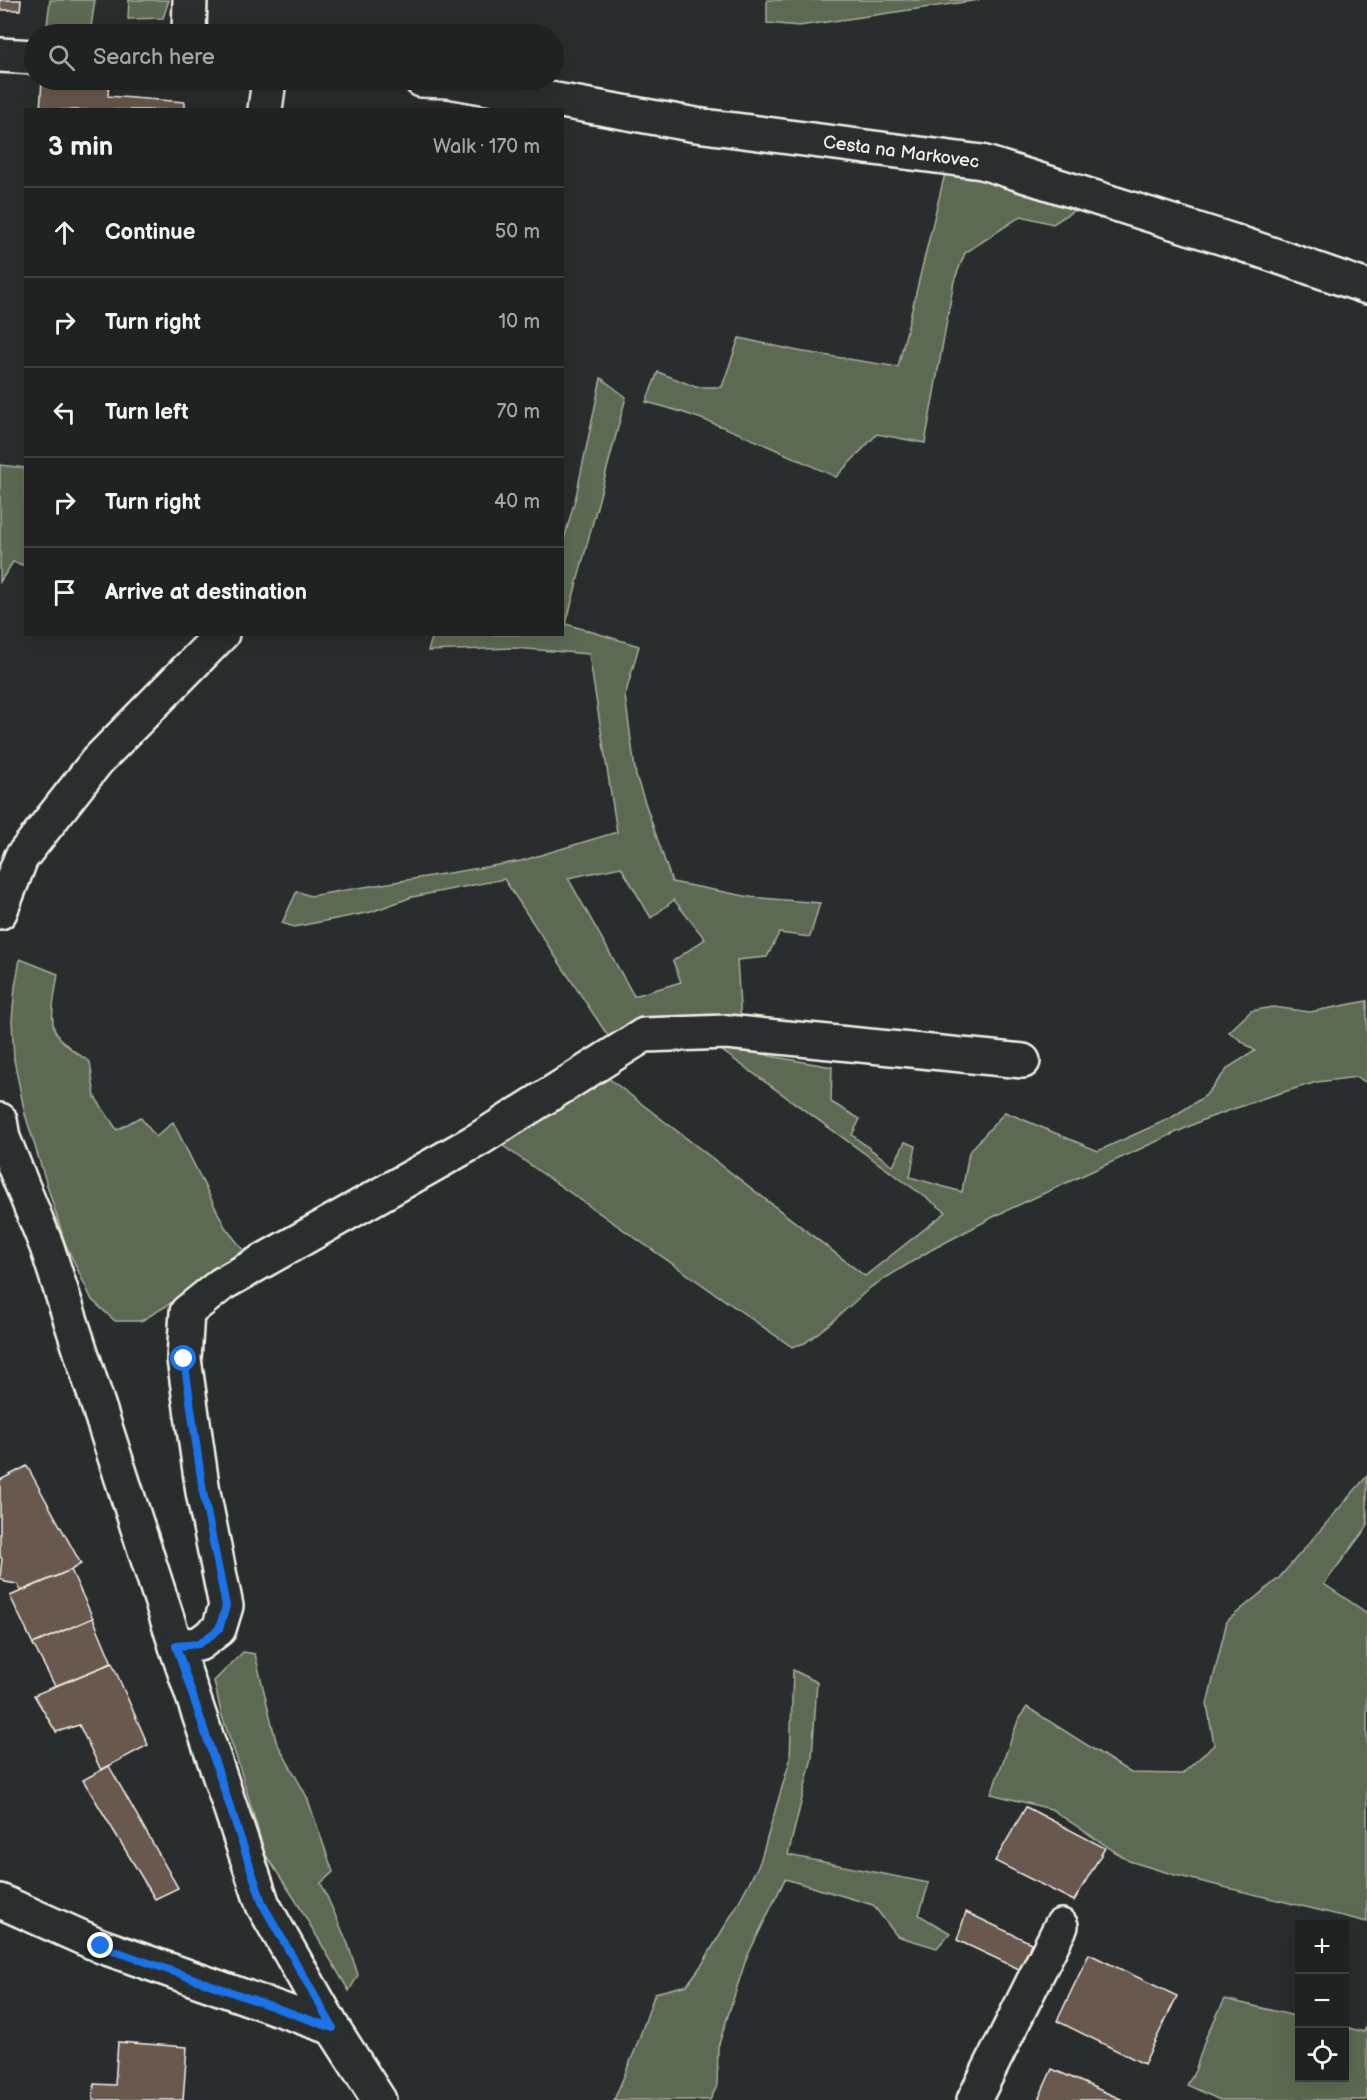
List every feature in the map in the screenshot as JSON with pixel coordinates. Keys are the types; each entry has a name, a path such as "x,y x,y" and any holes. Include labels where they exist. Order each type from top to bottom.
{"street":[{"path":"189,24 190,0"},
{"path":"0,55 24,56"},
{"path":"265,108 268,90"},
{"name":"Cesta na Markovec","path":"500,90 696,125 982,162 1233,241 1367,287"},
{"path":"0,912 21,858 97,760 220,636"},
{"path":"176,1646 199,1644 219,1629 226,1606 203,1492 184,1359 187,1312 222,1284 479,1139 644,1035 727,1032 1023,1060"},
{"path":"0,1120 3,1138 47,1247 176,1646 263,1905 333,2028 380,2100"},
{"path":"0,1901 101,1946 333,2028"},
{"path":"974,2100 1061,1926"}],"green space":[{"path":"50,0 95,0 91,24 47,24"},
{"path":"129,0 169,0 163,18 128,19"},
{"path":"767,0 979,0 799,26 767,23"},
{"path":"947,165 1095,197 1053,224 1021,216 965,253 954,281 925,443 877,434 836,477 719,425 646,402 658,372 696,387 722,387 739,338 798,351 898,367"},
{"path":"601,378 626,397 566,624 639,646 625,696 636,776 672,882 750,897 820,903 810,937 779,933 767,957 737,960 741,1023 693,1017 670,1019 612,1042 504,879 412,897 371,912 294,927 282,923 297,891 310,896 521,861 617,832 589,654 514,648 428,651 433,636 564,636 564,539 576,496","holes":["621,867 651,918 674,900 705,939 673,961 681,982 634,996 568,878"]},
{"path":"0,465 24,468 24,565 13,562 0,582"},
{"path":"20,959 58,974 53,1011 55,1031 75,1052 90,1062 95,1097 117,1130 140,1117 156,1137 173,1122 225,1227 249,1257 141,1321 115,1321 92,1300 65,1243 25,1114 14,1060 12,1020"},
{"path":"1367,1001 1367,1083 1357,1077 1317,1082 1203,1120 999,1214 931,1250 871,1287 805,1343 792,1347 503,1146 593,1078 603,1074 865,1276 946,1212 707,1040 733,1042 770,1056 832,1067 831,1102 860,1119 852,1135 893,1166 905,1142 916,1146 910,1177 962,1192 969,1152 1005,1112 1098,1151 1171,1118 1205,1096 1229,1067 1255,1051 1229,1032 1251,1011 1273,1007 1310,1012"},
{"path":"1367,1476 1367,1527 1324,1584 1367,1613 1367,1922 1175,1875 1129,1861 1051,1809 991,1794 1019,1718 1027,1707 1131,1773 1182,1774 1214,1745 1207,1704 1227,1621 1279,1578"},
{"path":"243,1652 255,1654 276,1741 307,1797 333,1872 321,1883 348,1944 358,1975 349,1991 296,1901 265,1854 221,1713 214,1681"},
{"path":"793,1670 817,1682 812,1758 788,1855 929,1883 919,1915 950,1933 937,1948 897,1936 873,1905 785,1879 746,1959 718,2047 717,2086 710,2100 614,2100 655,1993 687,1985 703,1963 760,1862 790,1760"},
{"path":"1225,1999 1295,2016 1295,2082 1349,2082 1349,2028 1364,2032 1367,2022 1367,2100 1220,2100 1187,2085 1195,2071 1206,2037"}],"building":[{"path":"0,0 21,0 20,10 0,10"},
{"path":"41,90 108,90 108,96 185,102 185,108 40,108"},
{"path":"27,1466 81,1564 21,1591 17,1584 5,1582 0,1577 2,1559 0,1556 0,1480"},
{"path":"71,1570 93,1618 33,1644 10,1596"},
{"path":"93,1618 112,1663 55,1686 33,1644"},
{"path":"112,1663 148,1745 101,1770 79,1725 56,1732 34,1695"},
{"path":"109,1766 178,1888 155,1899 83,1780"},
{"path":"1026,1807 1105,1848 1074,1901 995,1861"},
{"path":"966,1912 1031,1943 1021,1970 957,1940"},
{"path":"1089,1954 1177,1996 1144,2064 1057,2021"},
{"path":"118,2042 187,2047 183,2100 93,2100 94,2084 115,2085"},
{"path":"1052,2069 1123,2100 1038,2100"}],"route":[{"path":"101,1946 333,2028 263,1905 176,1646 199,1644 219,1629 226,1606 203,1492 184,1359"}]}
